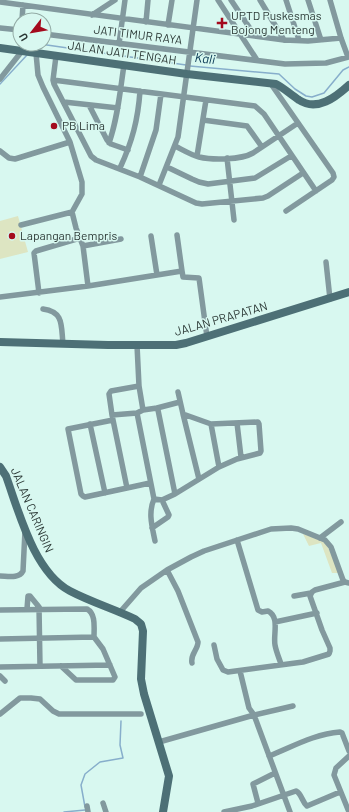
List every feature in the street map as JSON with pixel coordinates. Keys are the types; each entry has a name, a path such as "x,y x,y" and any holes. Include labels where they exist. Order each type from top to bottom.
{"main road":[{"name":"JALAN JATI TENGAH","path":"0,48 12,50"},
{"name":"JALAN JATI TENGAH","path":"30,52 276,84 281,86 301,102 311,104 328,101 349,85"},
{"name":"JALAN PRAPATAN","path":"0,342 176,345 207,337 349,292"},
{"name":"JALAN CARINGIN","path":"0,467 6,476 37,557 51,576 70,591 120,612 135,619 141,624 143,631 141,679 144,694 169,776 163,812"}],"street":[{"path":"92,15 115,0"},
{"path":"119,44 125,0"},
{"path":"146,22 148,0"},
{"path":"168,25 172,0"},
{"path":"159,185 175,146 179,132 197,0"},
{"path":"218,0 257,60"},
{"path":"231,0 255,36"},
{"path":"260,0 284,40"},
{"path":"286,0 299,40"},
{"path":"308,0 321,40"},
{"path":"330,0 341,38 349,57"},
{"path":"0,2 284,40 321,40 341,38"},
{"path":"23,6 23,12"},
{"path":"0,28 12,29"},
{"name":"JATI TIMUR RAYA","path":"52,35 189,55 257,60 285,64 326,63 349,57"},
{"path":"0,79 30,52 43,87 70,142 83,188 80,199 72,212 21,225"},
{"path":"56,56 53,80 93,159 120,168 196,203 207,204 265,197 303,173"},
{"path":"109,143 115,126 124,65"},
{"path":"53,80 252,105 257,107 264,114 316,191"},
{"path":"271,84 334,177 332,180 286,211"},
{"path":"120,168 128,150 137,118 140,91"},
{"path":"140,177 156,130 161,94"},
{"path":"197,156 206,100"},
{"path":"64,102 118,108"},
{"path":"89,105 109,143 128,150"},
{"path":"203,120 246,126 262,147"},
{"path":"175,146 197,156 208,159 250,155 298,123"},
{"path":"0,151 9,158 15,159 70,142"},
{"path":"167,167 192,180 204,184 230,182 255,178 291,156"},
{"path":"227,158 234,220"},
{"path":"72,212 83,246 88,286"},
{"path":"177,235 184,277 199,278 207,337"},
{"path":"151,236 157,275"},
{"path":"39,293 34,252 80,238"},
{"path":"83,246 121,239"},
{"path":"326,262 330,299"},
{"path":"0,297 88,286 182,271"},
{"path":"42,308 54,311 60,317 63,344"},
{"path":"137,345 139,386 143,410"},
{"path":"127,488 112,418 110,392 139,386"},
{"path":"178,392 199,479"},
{"path":"150,483 85,497 83,496 81,494 68,431 70,427 90,424 180,402"},
{"path":"157,408 175,494"},
{"path":"137,413 154,499 150,510 155,541"},
{"path":"154,499 162,500 175,494 219,467 261,452 259,424 256,422 211,424 183,414"},
{"path":"237,423 241,458"},
{"path":"90,424 105,493"},
{"path":"211,424 219,467"},
{"path":"152,528 169,515 162,500"},
{"path":"320,538 341,522"},
{"path":"0,576 18,576 23,572 25,527"},
{"path":"120,612 136,591 167,570 204,551 271,529 298,529 325,540 331,547 347,582 315,590 311,593 294,596"},
{"path":"237,540 258,610 260,612 271,612 275,622 274,644 281,664"},
{"path":"167,570 178,591 198,642 198,646 192,656 192,663"},
{"path":"214,645 217,659 223,670 228,672 302,662 329,654 330,648 310,596 311,593"},
{"path":"27,609 28,596 30,596 38,604 39,609 40,666"},
{"path":"0,610 87,609 91,611 93,615 94,636 103,649 115,677 113,680 76,680 61,666"},
{"path":"275,622 317,613"},
{"path":"0,639 94,636"},
{"path":"0,667 110,665"},
{"path":"240,670 249,708 254,715 290,812"},
{"path":"0,676 5,681"},
{"path":"0,714 20,698 40,699 53,711 59,714 141,714"},
{"path":"159,742 254,715 293,706"},
{"path":"269,756 290,748 314,736 340,732 342,733 349,752"},
{"path":"349,756 334,771 340,792 349,812"},
{"path":"254,812 255,804 253,784 275,773"},
{"path":"224,812 284,796 296,791 307,806 340,792"},
{"path":"104,802 106,812"}],"green space":[{"name":"Lapangan Bempris","path":"18,216 28,252 0,259 0,221"},
{"path":"303,534 325,541 340,573 332,573 321,543 309,546"}],"waterway":[{"name":"Kali","path":"52,46 186,65"},
{"name":"Kali","path":"0,84 27,55"},
{"name":"Kali","path":"190,66 279,74 295,89 306,96 312,97 324,93 343,70 349,67"},
{"path":"85,807 81,785 85,774 100,762 123,758 120,745 121,721"},
{"path":"64,812 85,810"}],"place":[{"name":"UPTD Puskesmas Bojong Menteng","path":"222,23"},
{"name":"PB Lima","path":"54,126"},
{"name":"Lapangan Bempris","path":"12,236"}]}
